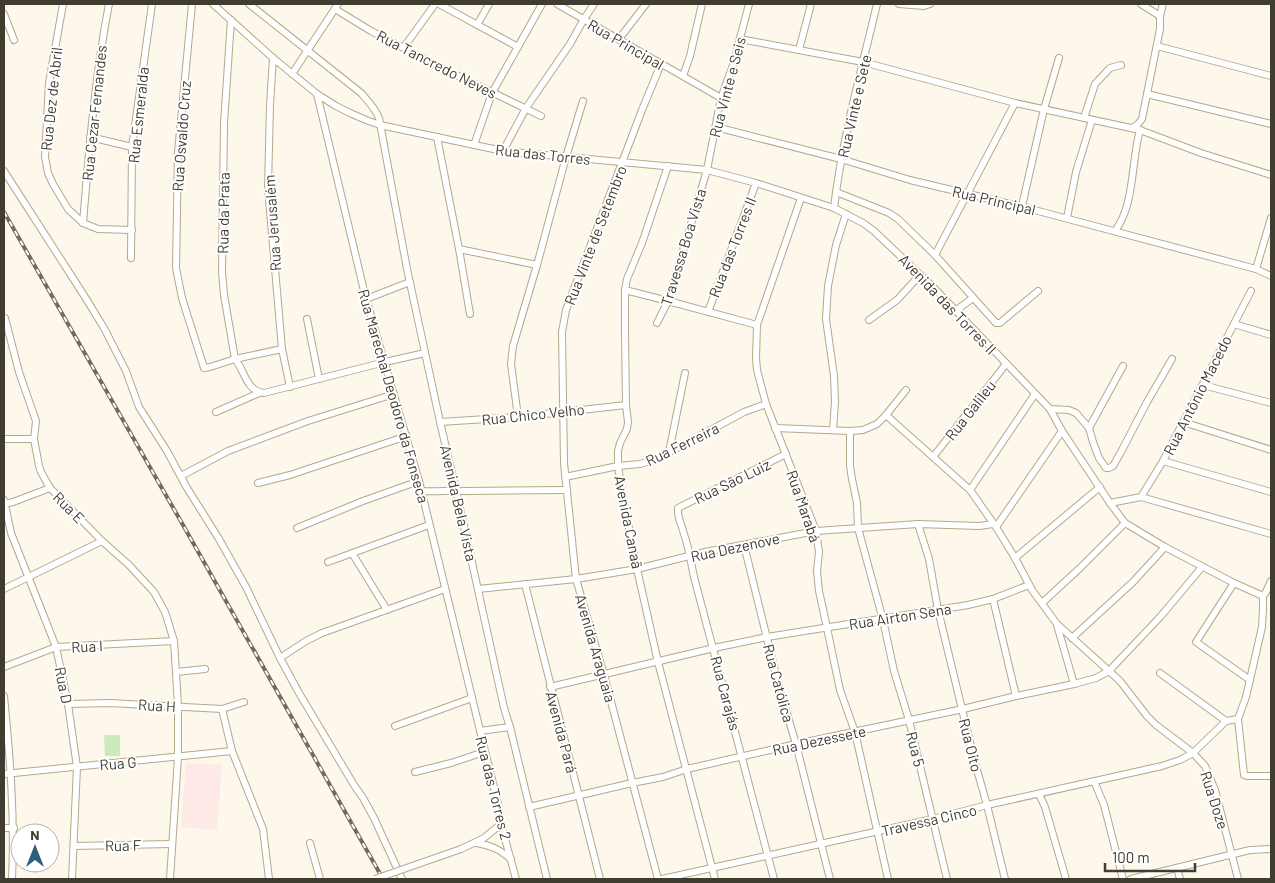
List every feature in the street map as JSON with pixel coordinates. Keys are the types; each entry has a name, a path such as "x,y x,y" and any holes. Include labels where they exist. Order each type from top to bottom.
{"street":[{"name":"Rua Dez de Abril","path":"63,4 49,83 45,157 48,173 53,184 68,209 83,223"},
{"name":"Rua Cezar Fernandes","path":"83,223 90,137 103,35 109,4"},
{"name":"Rua Esmeralda","path":"131,258 132,148 152,4"},
{"name":"Rua Osvaldo Cruz","path":"192,4 178,152 176,268 182,298 203,366 206,368 235,359"},
{"name":"Rua das Torres","path":"213,4 273,58 317,94 343,110 380,125 504,151 707,170"},
{"name":"Avenida Bela Vista","path":"249,4 361,94 376,111 440,422 504,708 547,879"},
{"path":"404,47 437,4 478,24 518,47"},
{"path":"478,24 489,4"},
{"path":"474,145 492,93 542,4"},
{"name":"Rua Principal","path":"557,4 721,98"},
{"path":"504,151 526,108 570,44 594,4"},
{"path":"619,39 646,4"},
{"path":"683,76 690,56 702,4"},
{"name":"Rua Vinte e Seis","path":"707,170 721,98 749,4"},
{"path":"799,50 811,4"},
{"name":"Rua Vinte e Sete","path":"834,208 841,159 852,106 877,4"},
{"path":"898,4 924,6 930,4"},
{"path":"1141,4 1160,16"},
{"path":"1132,128 1142,119 1163,4"},
{"path":"292,74 336,6"},
{"name":"Rua Tancredo Neves","path":"336,6 371,31 541,116"},
{"path":"4,14 14,40"},
{"name":"Rua da Prata","path":"232,20 224,123 222,272 235,359 247,382 256,391 262,393"},
{"path":"740,39 863,62 1015,102 1140,130 1201,153 1271,175"},
{"path":"1156,46 1271,76"},
{"name":"Rua Jerusalém","path":"273,58 268,188 282,349 290,386"},
{"path":"1022,206 1044,109 1058,58"},
{"name":"Rua Vinte de Setembro","path":"563,412 562,332 566,310 661,64"},
{"path":"1067,218 1095,84 1110,68 1121,65"},
{"name":"Rua Marechal Deodoro da Fonseca","path":"317,94 366,299 422,491 472,698"},
{"path":"1147,94 1271,124"},
{"path":"518,417 511,364 512,351 566,157 584,101"},
{"path":"935,255 1015,102"},
{"name":"Rua Principal","path":"716,127 841,159 910,180 1022,206 1116,231 1256,269 1271,276"},
{"path":"1116,231 1122,221 1127,204 1140,130"},
{"path":"90,137 132,148"},
{"path":"437,137 470,314"},
{"name":"Avenida Canaã","path":"668,166 627,279 626,405 628,422 627,430 618,451 618,466 637,569 658,662 715,879"},
{"name":"Avenida das Torres II","path":"707,170 756,183 834,208 874,231 934,288 1050,410 1062,431 1125,523"},
{"name":"Travessa Boa Vista","path":"657,323 668,301 707,170"},
{"path":"4,171 104,328 126,371 139,407 167,451 246,587 299,693 363,798 402,879"},
{"name":"Rua das Torres II","path":"708,312 756,183"},
{"path":"836,192 889,213 898,219 935,255 996,323 1000,323 1038,291"},
{"name":"Rua Marabá","path":"801,198 756,325 757,370 766,404 816,531 819,591 840,690 855,732 888,879"},
{"path":"833,430 834,376 826,319 828,286 836,245 846,214"},
{"path":"1256,269 1256,263 1271,218"},
{"path":"83,223 98,229 132,230"},
{"path":"459,249 537,265"},
{"path":"869,320 897,300 920,274"},
{"path":"366,299 410,282"},
{"path":"626,290 756,325"},
{"name":"Rua Antônio Macedo","path":"1141,497 1163,460 1251,291"},
{"path":"955,311 973,298"},
{"name":"Rua E","path":"5,318 19,372 36,421 34,439 39,466 50,488 154,592 165,612 174,641 178,706 178,757 170,879"},
{"path":"307,319 319,379"},
{"path":"1234,324 1271,335"},
{"path":"235,359 282,349"},
{"path":"216,412 262,393 425,353"},
{"path":"1050,410 1072,411 1076,413 1089,428 1099,458 1106,468 1110,468 1121,452 1172,359"},
{"name":"Rua Galileu","path":"933,457 1006,364"},
{"path":"1089,428 1123,366"},
{"path":"669,452 685,373"},
{"path":"1203,385 1271,404"},
{"path":"775,428 850,431 870,428 886,415 906,390"},
{"path":"180,476 228,452 299,424 394,394"},
{"path":"970,490 1035,394"},
{"name":"Rua Ferreira","path":"564,478 657,459 744,412 766,404"},
{"name":"Rua Chico Velho","path":"440,422 518,417 626,405"},
{"name":"Avenida Araguaia","path":"563,412 564,478 567,490 576,579 660,879"},
{"path":"886,415 970,490 1015,558 1029,585 1057,624 1074,684"},
{"path":"1183,422 1271,450"},
{"name":"Rua 5","path":"850,431 850,466 857,503 858,528 947,879"},
{"path":"994,526 1062,431"},
{"path":"258,483 290,475 407,436"},
{"path":"4,439 34,439"},
{"name":"Rua São Luiz","path":"678,508 786,454"},
{"path":"1163,460 1271,492"},
{"path":"297,528 363,501 419,482"},
{"path":"1015,558 1100,487"},
{"path":"4,503 13,502 50,488"},
{"path":"422,491 567,490"},
{"path":"1110,503 1141,497 1271,534"},
{"name":"Rua D","path":"4,503 11,533 56,647 68,704 77,767 72,879"},
{"name":"Rua Carajás","path":"678,508 679,520 685,535 694,577 774,879"},
{"path":"1042,603 1125,523 1202,567 1263,596"},
{"name":"Rua Dezenove","path":"478,589 576,579 637,569 711,551 816,531 918,524 994,526"},
{"name":"Rua Oito","path":"918,524 929,559 938,610 1005,879"},
{"path":"328,562 429,525"},
{"path":"4,589 102,541"},
{"name":"Rua Católica","path":"744,545 779,687 796,744 830,879"},
{"path":"1072,638 1134,582 1165,547"},
{"path":"352,552 387,610"},
{"path":"1109,671 1162,616 1202,567"},
{"path":"1234,583 1196,642 1250,680"},
{"path":"1271,583 1263,596 1262,627 1250,680 1238,719 1244,775 1271,776"},
{"name":"Avenida Pará","path":"525,584 600,879"},
{"name":"Rua Airton Sena","path":"550,687 767,637 968,605 993,599 1029,585"},
{"path":"280,658 322,633 445,589"},
{"path":"993,599 1016,696"},
{"name":"Rua Doze","path":"1057,624 1125,687 1156,725 1193,753 1205,766 1215,790 1238,879"},
{"name":"Rua I","path":"4,668 56,647 174,641"},
{"path":"176,672 205,669"},
{"name":"Rua Dezessete","path":"529,807 663,777 687,769 742,756 1074,684 1096,678 1109,671"},
{"path":"1160,673 1226,721 1238,719"},
{"path":"4,696 14,823"},
{"path":"395,726 472,698"},
{"name":"Rua das Torres 2","path":"472,698 516,879"},
{"name":"Rua H","path":"68,704 110,703 222,709 244,702"},
{"path":"222,709 232,751 264,829 269,879"},
{"name":"Travessa Cinco","path":"660,879 877,832 1162,766 1193,753 1226,721"},
{"path":"480,730 510,727"},
{"name":"Rua G","path":"4,774 232,751"},
{"path":"415,772 484,752"},
{"path":"1094,781 1104,805 1123,879"},
{"path":"1039,794 1045,807 1066,879"},
{"path":"375,879 475,843 502,824"},
{"path":"475,843 495,848 512,859"},
{"name":"Rua F","path":"74,846 171,844"},
{"path":"310,844 320,879"},
{"path":"1131,879 1250,850 1271,849"},
{"path":"1177,868 1180,879"}],"shaded area":[{"path":"186,763 222,765 217,830 181,827"}],"green space":[{"path":"104,735 120,735 120,756 105,756"}],"railway":[{"path":"4,212 383,879"}]}
